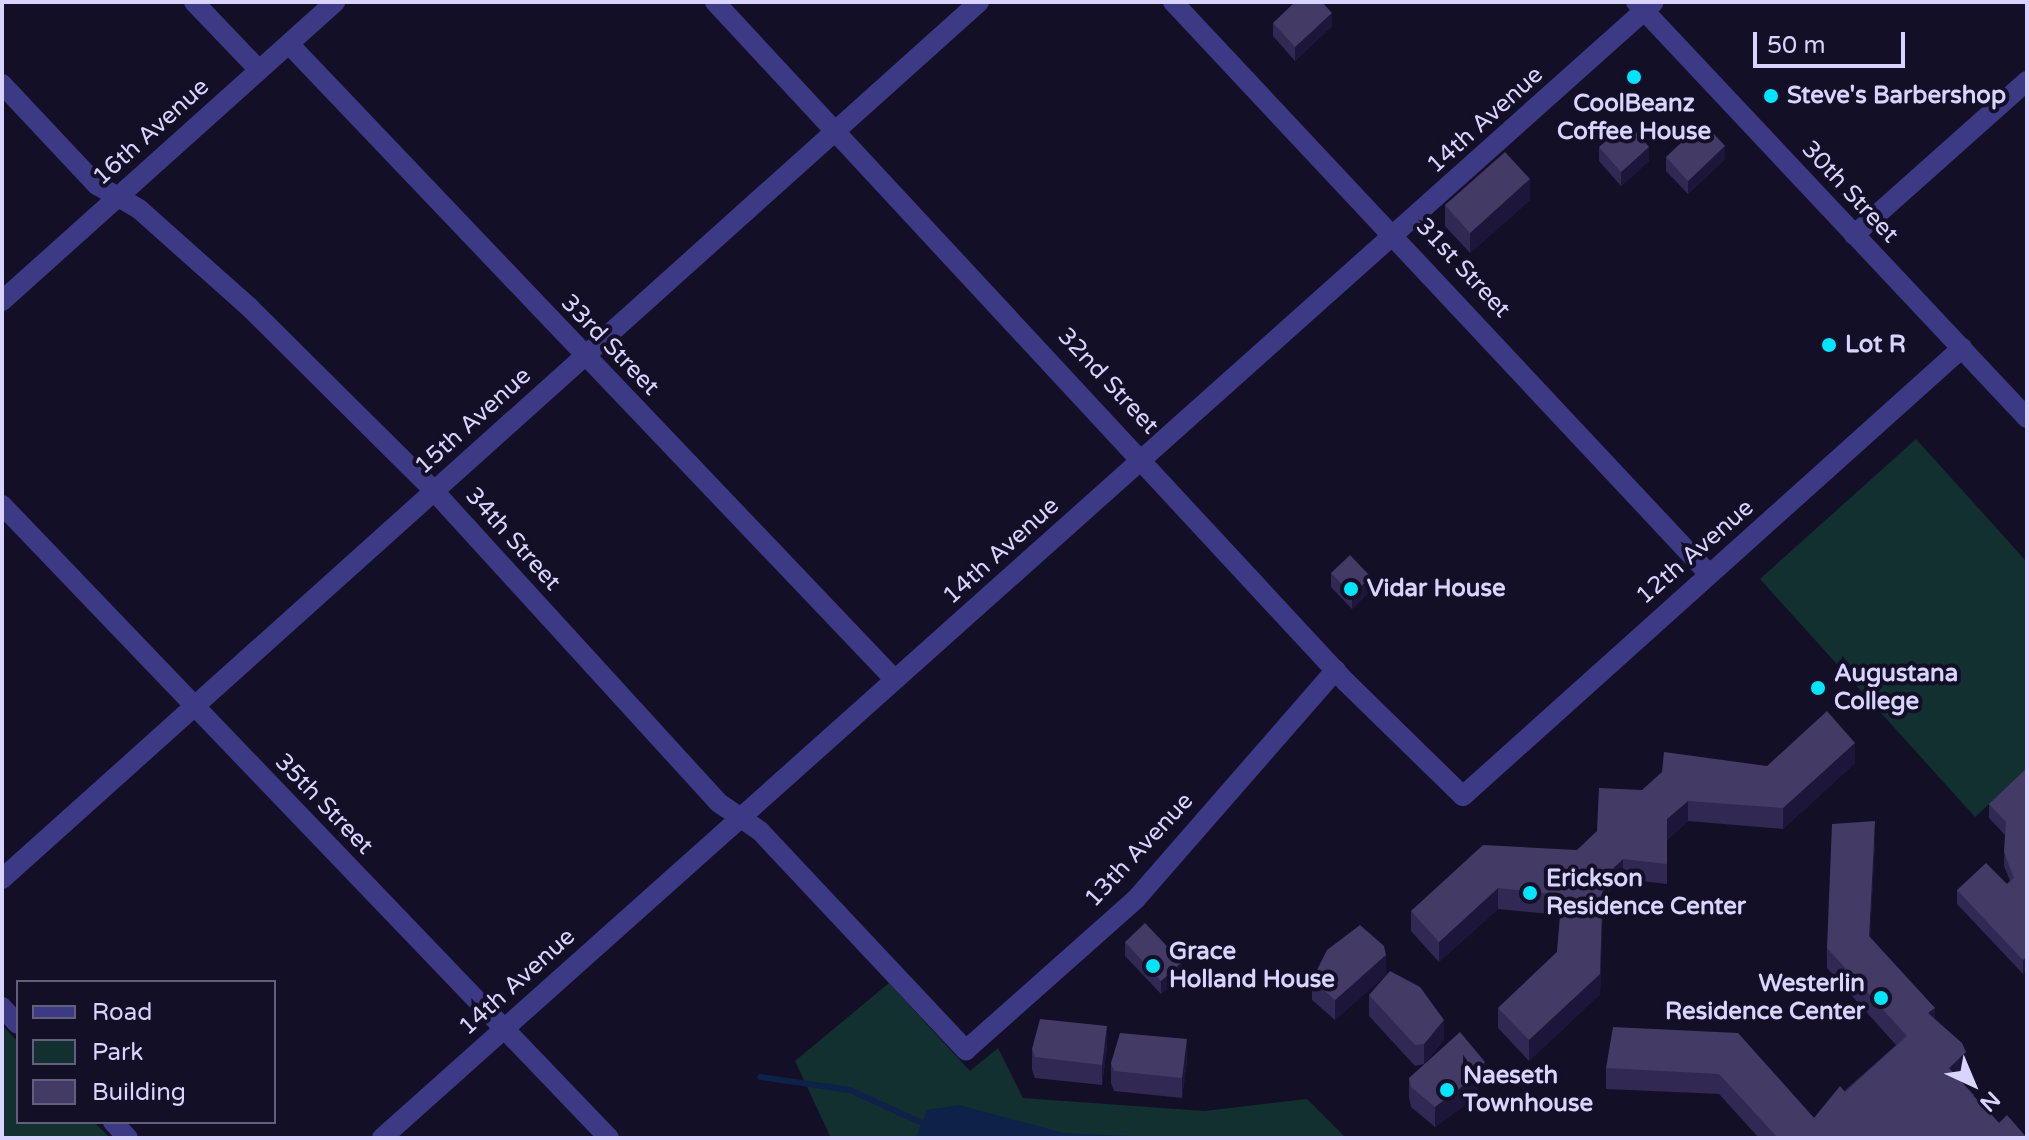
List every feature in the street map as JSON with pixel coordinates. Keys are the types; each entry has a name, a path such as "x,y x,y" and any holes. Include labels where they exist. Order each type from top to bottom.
{"street":[{"path":"194,2 259,70"},
{"name":"16th Avenue","path":"2,301 335,2"},
{"name":"32nd Street","path":"715,2 1145,458 1336,670 1463,796"},
{"name":"15th Avenue","path":"2,879 197,710 434,491 979,2"},
{"name":"31st Street","path":"1173,2 1396,234 1709,574"},
{"name":"14th Avenue","path":"382,1138 1396,234 1645,5"},
{"name":"30th Street","path":"1645,5 1854,235 2027,418"},
{"name":"33rd Street","path":"289,44 895,680"},
{"path":"1854,235 2027,81"},
{"name":"34th Street","path":"2,84 97,185 119,196 249,307 434,491 719,803 740,816 966,1050"},
{"name":"12th Avenue","path":"1463,796 1962,348"},
{"name":"35th Street","path":"2,505 609,1138"},
{"name":"13th Avenue","path":"966,1050 1136,899 1336,670"},
{"path":"2,1007 16,1022"}],"green space":[{"path":"1916,439 2027,562 2027,770 1975,817 1760,579"},
{"path":"889,983 970,1071 998,1048 1023,1098 1205,1111 1307,1099 1346,1138 831,1138 795,1061"},
{"path":"2,1025 16,1040 16,1124 96,1124 110,1138 2,1138"}],"water":[{"path":"959,1105 1064,1133 1175,1138 916,1138 927,1110"}],"building":[{"path":"1295,2 1322,2 1332,13 1295,47 1273,23"},
{"path":"1628,122 1649,147 1621,172 1599,147"},
{"path":"1703,122 1725,146 1688,181 1666,157"},
{"path":"1505,152 1530,179 1470,233 1445,205"},
{"path":"1350,555 1371,577 1352,595 1331,573"},
{"name":"Erickson Residence Center","path":"1827,711 1855,743 1783,808 1688,801 1667,819 1667,864 1623,859 1603,878 1600,974 1529,1040 1498,1008 1557,952 1562,895 1498,888 1439,942 1411,911 1483,845 1577,850 1597,831 1599,788 1642,790 1662,772 1664,752 1767,766"},
{"path":"2027,768 2027,956 2023,960 1957,890 1986,863 2007,884 2014,878 2004,852 2006,822 1989,804"},
{"path":"1875,821 1869,936 1935,1008 1928,1013 1962,1043 1966,1052 1949,1068 1999,1123 2007,1115 2027,1138 1778,1138 1719,1074 1606,1068 1613,1027 1738,1033 1814,1118 1840,1086 1845,1092 1907,1036 1827,948 1832,824"},
{"path":"1145,923 1182,962 1161,981 1125,942"},
{"path":"1360,925 1384,946 1386,955 1335,1000 1312,980 1327,950"},
{"path":"1390,971 1420,987 1444,1020 1424,1044 1415,1045 1369,995"},
{"path":"1040,1019 1107,1026 1102,1065 1035,1057 1032,1049"},
{"path":"1460,1032 1485,1062 1468,1082 1435,1107 1411,1087 1409,1078"},
{"path":"1120,1033 1187,1039 1182,1078 1114,1071 1111,1063"}],"waterway":[{"path":"760,1077 850,1090 920,1122"}],"place":[{"name":"CoolBeanz Coffee House","path":"1634,77"},
{"name":"Steve's Barbershop","path":"1771,96"},
{"name":"Lot R","path":"1829,345"},
{"name":"Vidar House","path":"1351,589"},
{"name":"Augustana College","path":"1818,688"},
{"name":"Erickson Residence Center","path":"1530,893"},
{"name":"Grace Holland House","path":"1153,966"},
{"name":"Westerlin Residence Center","path":"1881,998"},
{"name":"Naeseth Townhouse","path":"1447,1090"}]}
